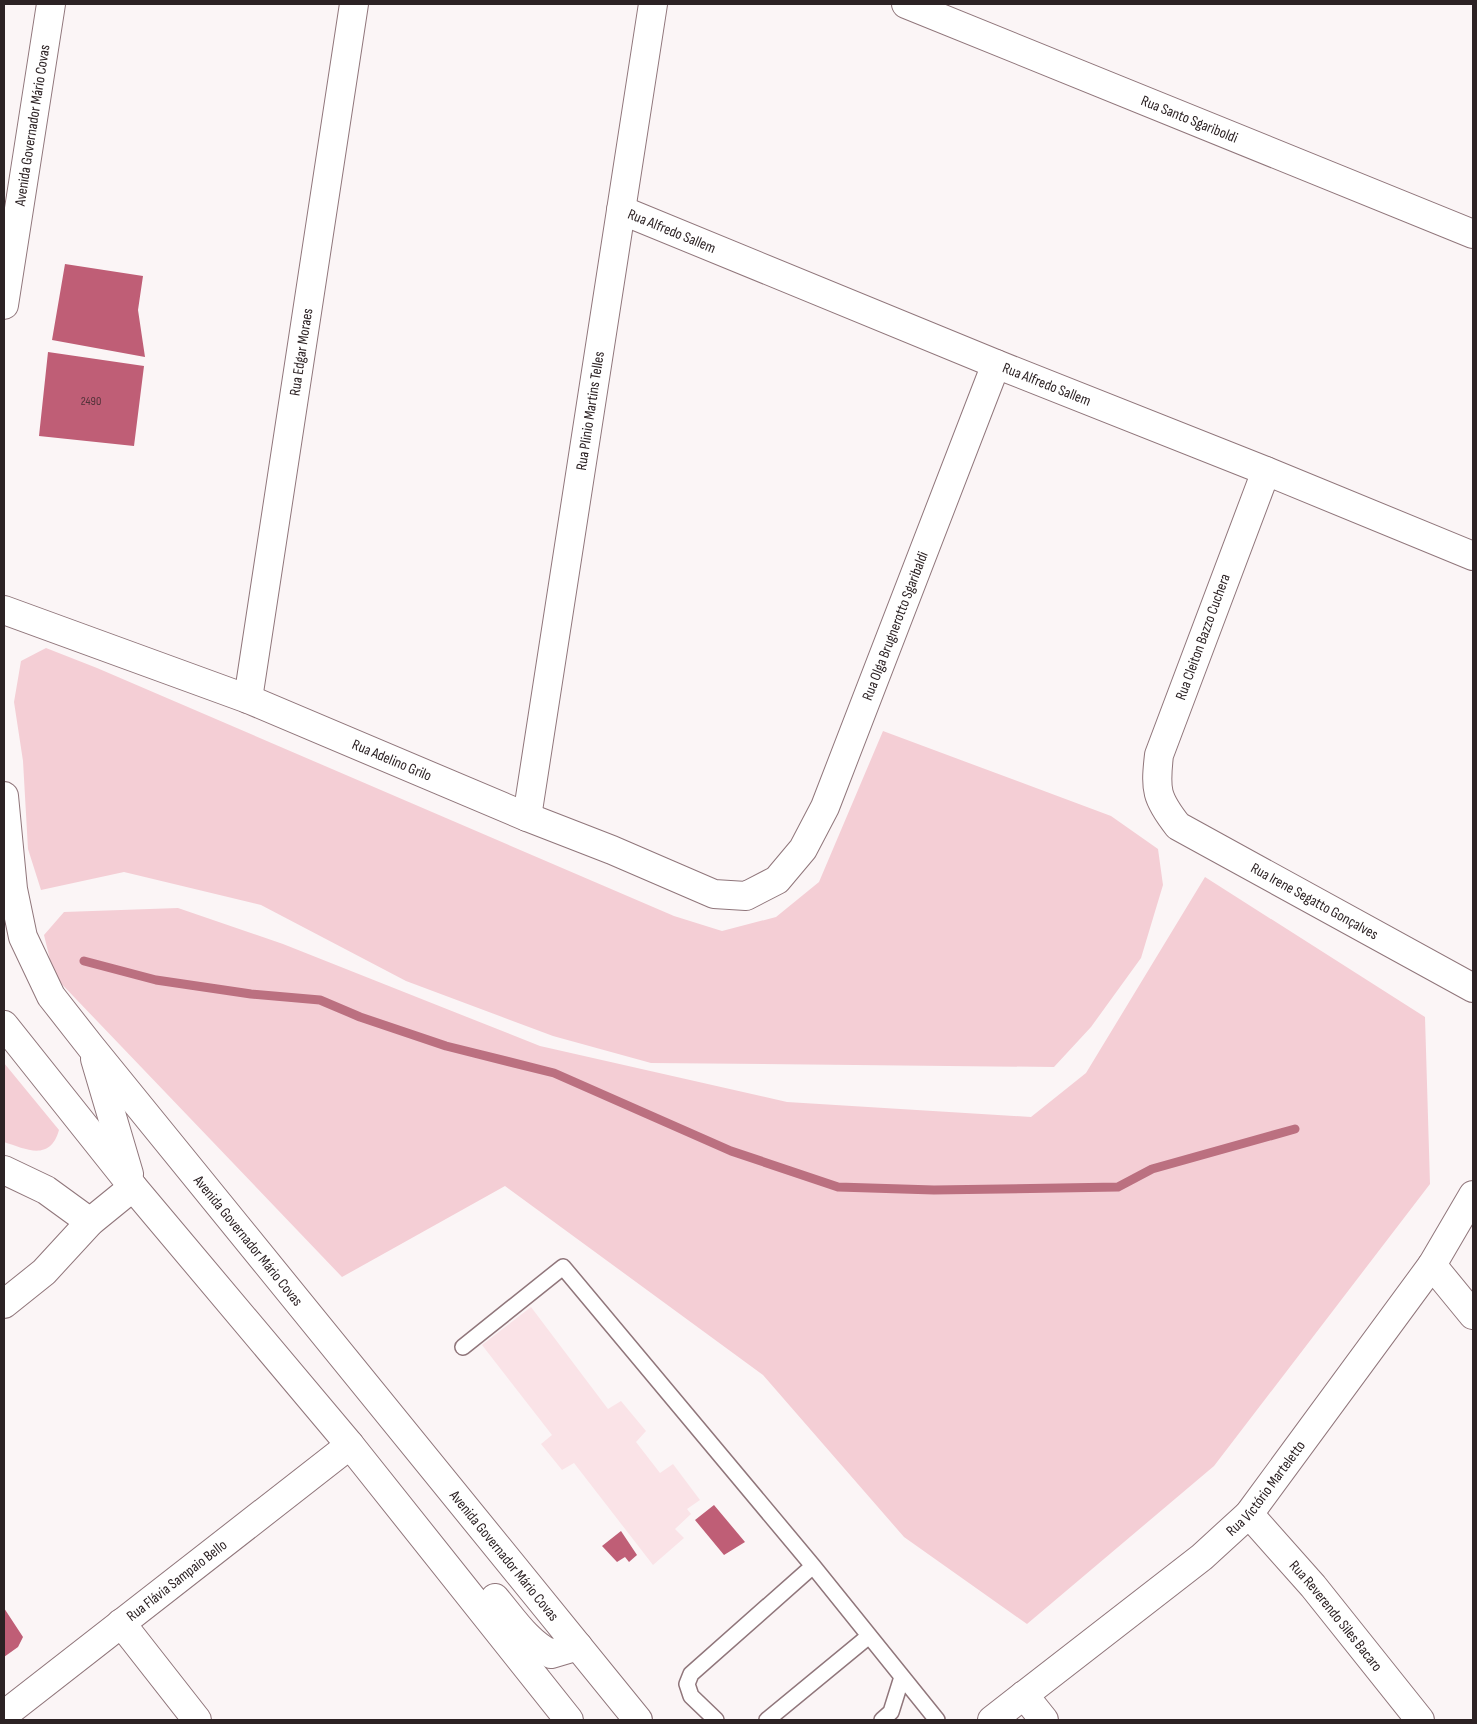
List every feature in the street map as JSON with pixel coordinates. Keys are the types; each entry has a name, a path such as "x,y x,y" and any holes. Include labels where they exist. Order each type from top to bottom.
{"street":[{"name":"Avenida Governador Mário Covas","path":"4,305 51,4"},
{"name":"Rua Edgar Moraes","path":"248,700 354,4"},
{"name":"Rua Plinio Martins Telles","path":"527,817 653,4"},
{"name":"Rua Santo Sgariboldi","path":"906,4 1473,234"},
{"name":"Rua Alfredo Sallem","path":"621,210 996,364 1266,470 1473,556"},
{"name":"Rua Olga Brugnerotto Sgaribaldi","path":"777,880 804,849 825,807 996,364"},
{"name":"Rua Cleiton Bazzo Cuchera","path":"1163,806 1156,782 1159,755 1266,470"},
{"name":"Rua Adelino Grilo","path":"4,610 248,700 714,894 746,896 777,880"},
{"name":"Avenida Governador Mário Covas","path":"4,792 13,889 22,937 51,996 638,1720"},
{"name":"Rua Irene Segatto Gonçalves","path":"1163,806 1178,826 1473,988"},
{"path":"4,1025 133,1187 350,1445 569,1720"},
{"path":"91,1047 133,1187"},
{"path":"4,1170 46,1190 90,1222"},
{"path":"4,1304 44,1272 90,1222 133,1187"},
{"name":"Rua Victório Marteletto","path":"992,1720 1202,1557 1249,1514 1432,1265 1473,1194"},
{"path":"1432,1265 1473,1315"},
{"name":"Rua Flávia Sampaio Bello","path":"4,1715 350,1445"},
{"name":"Rua Reverendo Siles Bacaro","path":"1249,1514 1312,1586 1420,1720"},
{"path":"415,1527 444,1535 526,1635 545,1650 551,1654 578,1646"},
{"path":"121,1623 197,1720"},
{"path":"1024,1695 1044,1720"}],"lane":[{"path":"463,1347 563,1267 813,1566 937,1720"},
{"path":"716,1720 691,1696 687,1684 691,1674 813,1566"},
{"path":"767,1720 869,1636"},
{"path":"882,1720 891,1712 902,1677"}],"shaded area":[{"path":"46,648 97,668 674,916 722,931 776,917 819,882 883,731 1111,816 1158,849 1163,885 1141,958 1091,1027 1054,1067 651,1063 553,1036 406,981 261,905 124,872 41,890 28,849 23,761 14,702 21,661"},
{"path":"1205,877 1425,1017 1430,1184 1214,1466 1027,1624 904,1537 763,1375 505,1186 342,1277 54,976 44,935 64,912 178,908 283,944 540,1046 787,1102 1031,1117 1086,1073"},
{"path":"4,1063 59,1130 55,1140 43,1150 29,1150 4,1142"},
{"path":"531,1307 608,1409 621,1401 646,1431 636,1442 660,1473 673,1464 700,1500 687,1509 691,1514 675,1529 684,1538 653,1565 574,1463 562,1470 541,1444 552,1435 482,1345"}],"building":[{"path":"65,264 143,276 138,310 145,357 52,340"},
{"path":"48,352 144,366 134,446 39,436"},
{"path":"714,1505 745,1542 724,1555 695,1520"},
{"path":"621,1531 637,1555 629,1562 625,1557 617,1562 602,1546"},
{"path":"4,1608 23,1637 18,1647 4,1657"}],"waterway":[{"path":"84,961 156,980 251,994 320,1000 360,1017 446,1046 554,1073 731,1151 838,1187 934,1190 1118,1187 1152,1169 1295,1129"}]}
